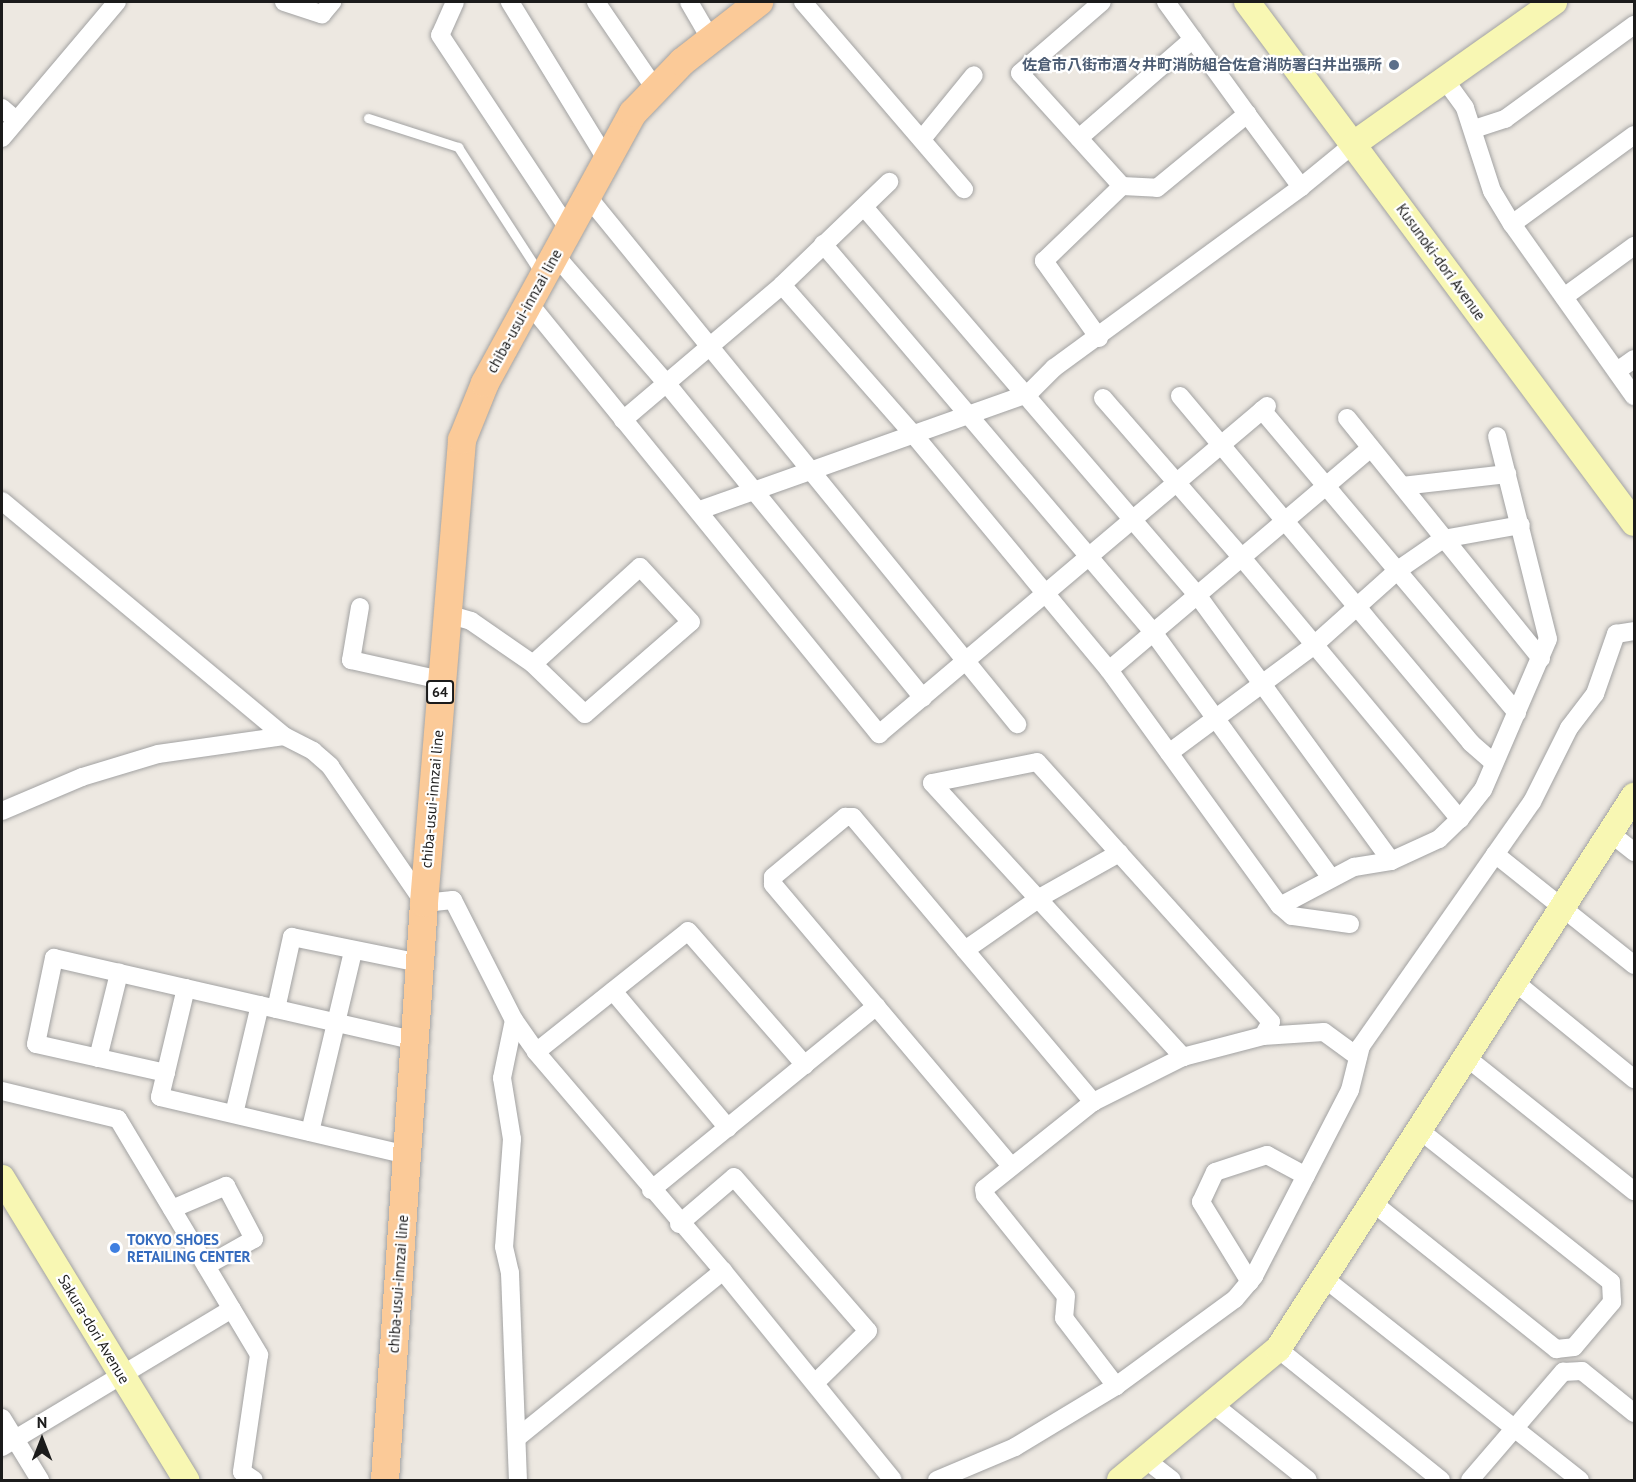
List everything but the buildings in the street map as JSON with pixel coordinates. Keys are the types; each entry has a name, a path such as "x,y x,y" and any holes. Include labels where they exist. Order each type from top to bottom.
{"main road":[{"name":"chiba-usui-innzai line","path":"385,1480 424,903 462,440 485,383 633,113 654,87 759,2"}],"street":[{"path":"2,138 117,2"},
{"path":"284,2 322,14 332,2"},
{"path":"454,2 440,35 570,230"},
{"path":"510,2 608,160"},
{"path":"596,2 654,87"},
{"path":"689,2 711,40"},
{"path":"803,2 964,189"},
{"path":"1102,2 1020,73 1122,186 1157,188 1247,114"},
{"path":"1166,2 1301,188"},
{"name":"Kusunoki-dori Avenue","path":"1247,2 1355,143 1635,523"},
{"path":"700,510 1028,394 1054,368 1099,338 1301,188 1355,143 1554,2"},
{"path":"1474,129 1504,119 1635,25"},
{"path":"1079,138 1193,39"},
{"path":"922,140 974,75"},
{"path":"1445,80 1465,108 1474,129 1492,191 1512,224 1635,396"},
{"path":"2,108 16,120"},
{"path":"1512,224 1635,135"},
{"path":"623,420 782,285 890,182"},
{"path":"1099,338 1044,261 1122,186"},
{"path":"588,197 1017,724"},
{"path":"864,207 1028,394 1198,596 1391,861"},
{"path":"823,244 971,415 1153,632 1331,878"},
{"path":"1564,297 1635,246"},
{"path":"549,266 667,384 923,698"},
{"path":"782,285 914,435 1109,670 1280,906 1292,916 1350,924"},
{"path":"528,302 623,420 700,510 879,734 1264,408 1517,713"},
{"path":"1617,371 1635,359"},
{"path":"1180,396 1471,744 1494,763"},
{"path":"1103,398 1244,559 1313,646 1460,819"},
{"path":"1347,418 1541,658"},
{"path":"1280,906 1354,867 1391,861 1439,839 1460,819 1484,790 1548,639 1546,622 1497,436"},
{"path":"1109,670 1244,559 1371,448"},
{"path":"1402,486 1507,474"},
{"path":"2,501 284,736 313,751 330,766 424,903 453,900 514,1020 536,1052 679,1224 723,1271 892,1480"},
{"path":"1169,753 1313,646 1398,570 1443,539 1521,525"},
{"path":"447,614 471,621 533,664 585,714 691,622 640,567 533,664"},
{"path":"360,607 351,660 441,680"},
{"path":"937,1480 1015,1447 1116,1386 1235,1299 1250,1282 1350,1090 1361,1046 1532,802 1569,728 1595,694 1616,634 1635,631"},
{"path":"2,811 82,777 158,754 284,736"},
{"path":"1184,1057 1041,897 932,783 1037,762 1271,1022 1263,1036"},
{"path":"1120,1480 1214,1405 1278,1349 1515,982 1561,906 1635,796"},
{"path":"1011,1166 773,884 773,877 845,817 853,817 1093,1102"},
{"path":"1610,833 1635,852"},
{"path":"965,950 1041,897 1119,853"},
{"path":"1495,854 1635,965"},
{"path":"536,1052 688,931 805,1065"},
{"path":"234,1114 292,937 420,963"},
{"path":"310,1132 353,951"},
{"path":"166,1073 36,1044 54,958 416,1041"},
{"path":"98,1058 119,973"},
{"path":"1515,982 1635,1078"},
{"path":"186,988 160,1097 407,1155"},
{"path":"613,991 728,1128"},
{"path":"651,1190 877,1006"},
{"path":"514,1020 502,1078 512,1139 504,1247 510,1273 518,1480"},
{"path":"1116,1386 1064,1318 1066,1296 985,1196 984,1189 1093,1102 1184,1057 1263,1036 1324,1032 1358,1057"},
{"path":"1466,1057 1635,1191"},
{"path":"2,1091 118,1119 259,1355 242,1472 254,1480"},
{"path":"1372,1202 1556,1349 1574,1347 1612,1302 1611,1282 1419,1130"},
{"path":"1250,1282 1201,1202 1215,1172 1267,1155 1306,1176"},
{"path":"679,1224 734,1177 861,1322 868,1331 815,1383"},
{"name":"Sakura-dori Avenue","path":"2,1178 186,1480"},
{"path":"172,1209 226,1186 254,1239 206,1266"},
{"path":"518,1437 723,1271"},
{"path":"1324,1278 1580,1480"},
{"path":"8,1443 232,1309"},
{"path":"1278,1349 1441,1480"},
{"path":"1470,1480 1563,1372 1582,1371 1635,1413"},
{"path":"1214,1405 1308,1480"},
{"path":"2,1418 8,1443 40,1480"},
{"path":"1145,1460 1172,1480"}],"lane":[{"path":"368,118 458,147 549,266"}],"place":[{"name":"佐倉市八街市酒々井町消防組合佐倉消防署臼井出張所","path":"1394,65"},
{"name":"TOKYO SHOES RETAILING CENTER","path":"115,1248"}]}
